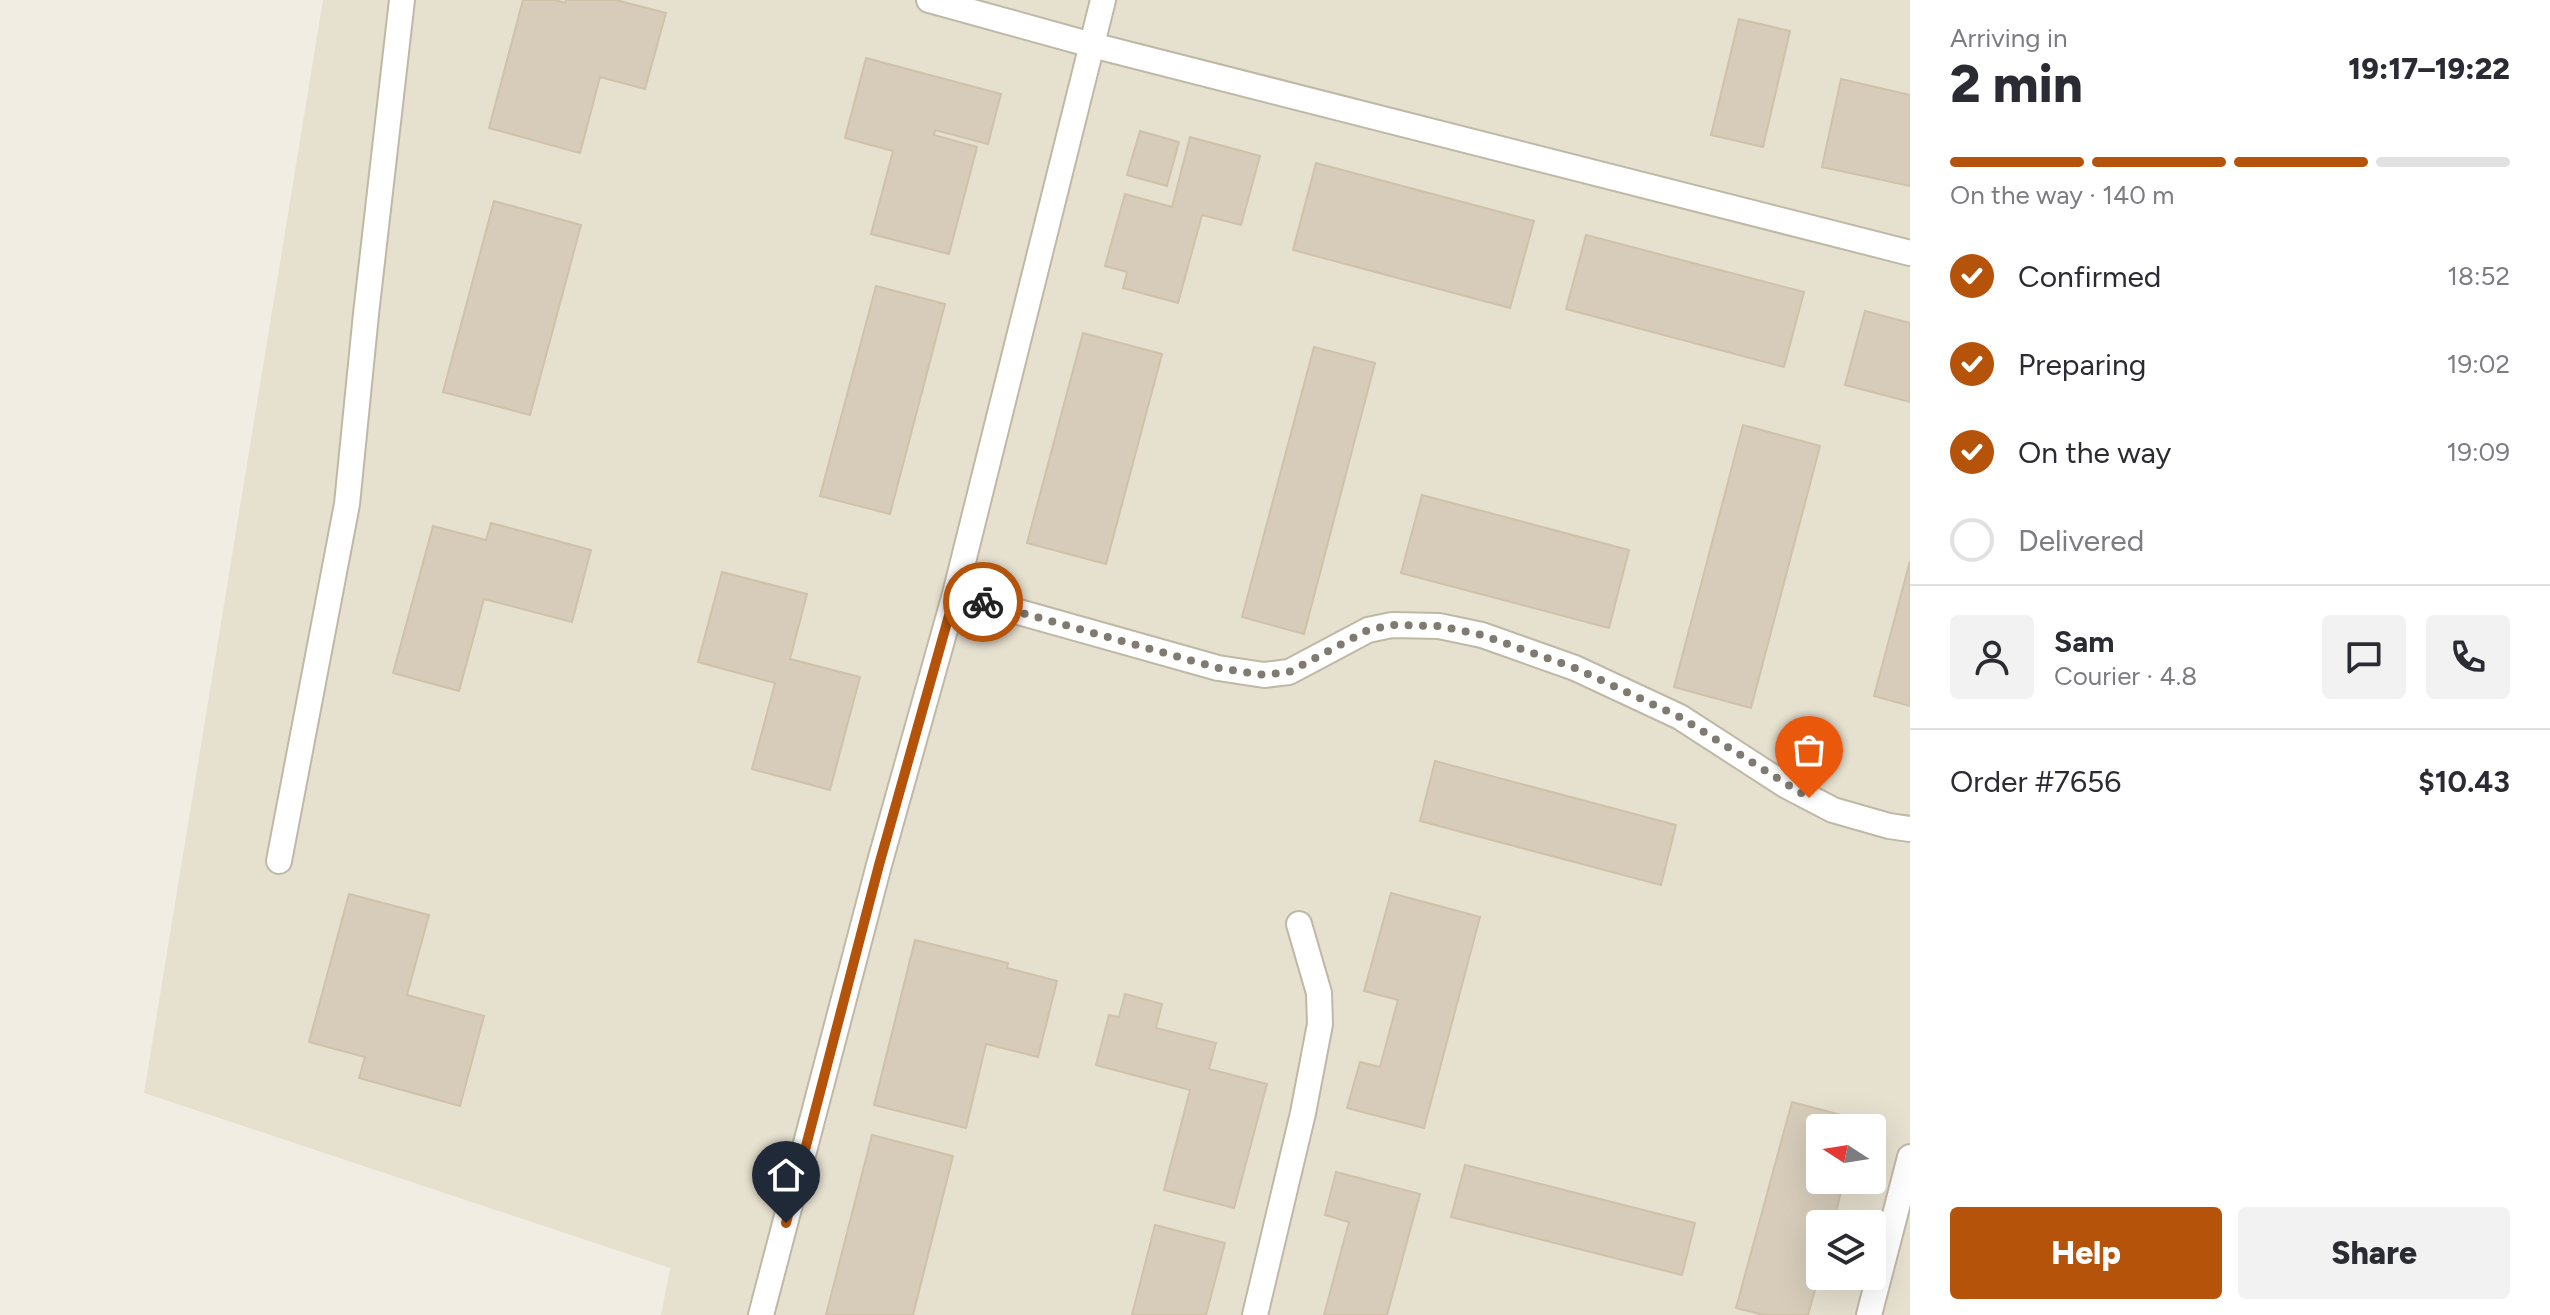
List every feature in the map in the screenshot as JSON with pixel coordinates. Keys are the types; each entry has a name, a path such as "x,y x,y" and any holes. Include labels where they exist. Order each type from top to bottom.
{"street":[{"path":"279,861 347,504 402,0"},
{"path":"929,0 1092,45 1910,253"},
{"path":"761,1315 875,879 955,594 1103,0"},
{"path":"955,594 1218,668 1264,675 1289,672 1368,630 1392,625 1439,626 1482,635 1575,668 1680,717 1785,785 1833,810 1910,829"},
{"path":"1255,1315 1303,1113 1320,1024 1319,993 1299,924"},
{"path":"1869,1315 1910,1157"}],"shaded area":[{"path":"323,0 1910,0 1910,1315 661,1315 670,1268 144,1093"}],"building":[{"path":"523,0 565,3 566,0 616,0 666,13 645,89 600,77 580,153 489,128"},
{"path":"1739,19 1790,31 1763,147 1711,135"},
{"path":"866,58 1001,94 988,144 935,130 934,135 977,147 949,254 871,234 893,151 845,138"},
{"path":"1841,79 1910,95 1910,186 1822,167"},
{"path":"1140,131 1179,142 1167,186 1127,175"},
{"path":"1190,137 1260,156 1241,225 1202,215 1178,303 1123,288 1127,272 1105,266 1125,194 1172,207"},
{"path":"1316,163 1534,221 1510,308 1293,250"},
{"path":"494,201 581,225 530,415 443,392"},
{"path":"1586,235 1804,292 1784,367 1566,309"},
{"path":"876,286 945,304 890,514 820,496"},
{"path":"1865,311 1910,323 1910,402 1845,385"},
{"path":"1083,333 1162,354 1106,564 1027,543"},
{"path":"1314,347 1375,363 1304,634 1242,617"},
{"path":"1743,425 1820,446 1751,708 1674,687"},
{"path":"1422,495 1629,550 1609,628 1401,573"},
{"path":"491,523 591,550 572,622 484,599 459,691 393,673 433,526 486,540"},
{"path":"1910,561 1910,706 1874,696"},
{"path":"722,572 807,594 790,659 860,677 830,790 752,769 775,683 698,662"},
{"path":"1435,761 1676,825 1661,885 1420,821"},
{"path":"1391,893 1480,917 1424,1128 1347,1108 1360,1062 1380,1067 1398,1000 1364,991"},
{"path":"349,894 429,915 407,995 484,1016 460,1106 359,1078 365,1057 309,1042"},
{"path":"915,940 1008,963 1007,968 1057,981 1038,1057 986,1044 966,1128 874,1105"},
{"path":"1125,994 1162,1004 1156,1028 1216,1043 1209,1069 1267,1084 1234,1208 1164,1190 1190,1090 1096,1065 1109,1015 1119,1017"},
{"path":"1792,1102 1837,1114 1806,1114 1806,1194 1840,1194 1836,1210 1806,1210 1806,1290 1815,1290 1808,1315 1764,1315 1736,1308"},
{"path":"872,1135 953,1156 913,1315 826,1315"},
{"path":"1465,1165 1695,1223 1682,1275 1451,1217"},
{"path":"1336,1172 1420,1194 1387,1315 1324,1315 1349,1222 1325,1215"},
{"path":"1155,1225 1225,1243 1206,1315 1132,1315"}],"way so far":[{"path":"983,602 1218,668 1264,675 1289,672 1368,630 1392,625 1439,626 1482,635 1575,668 1680,717 1809,798"}],"route":[{"path":"786,1223 879,865 955,594 983,602"}]}
